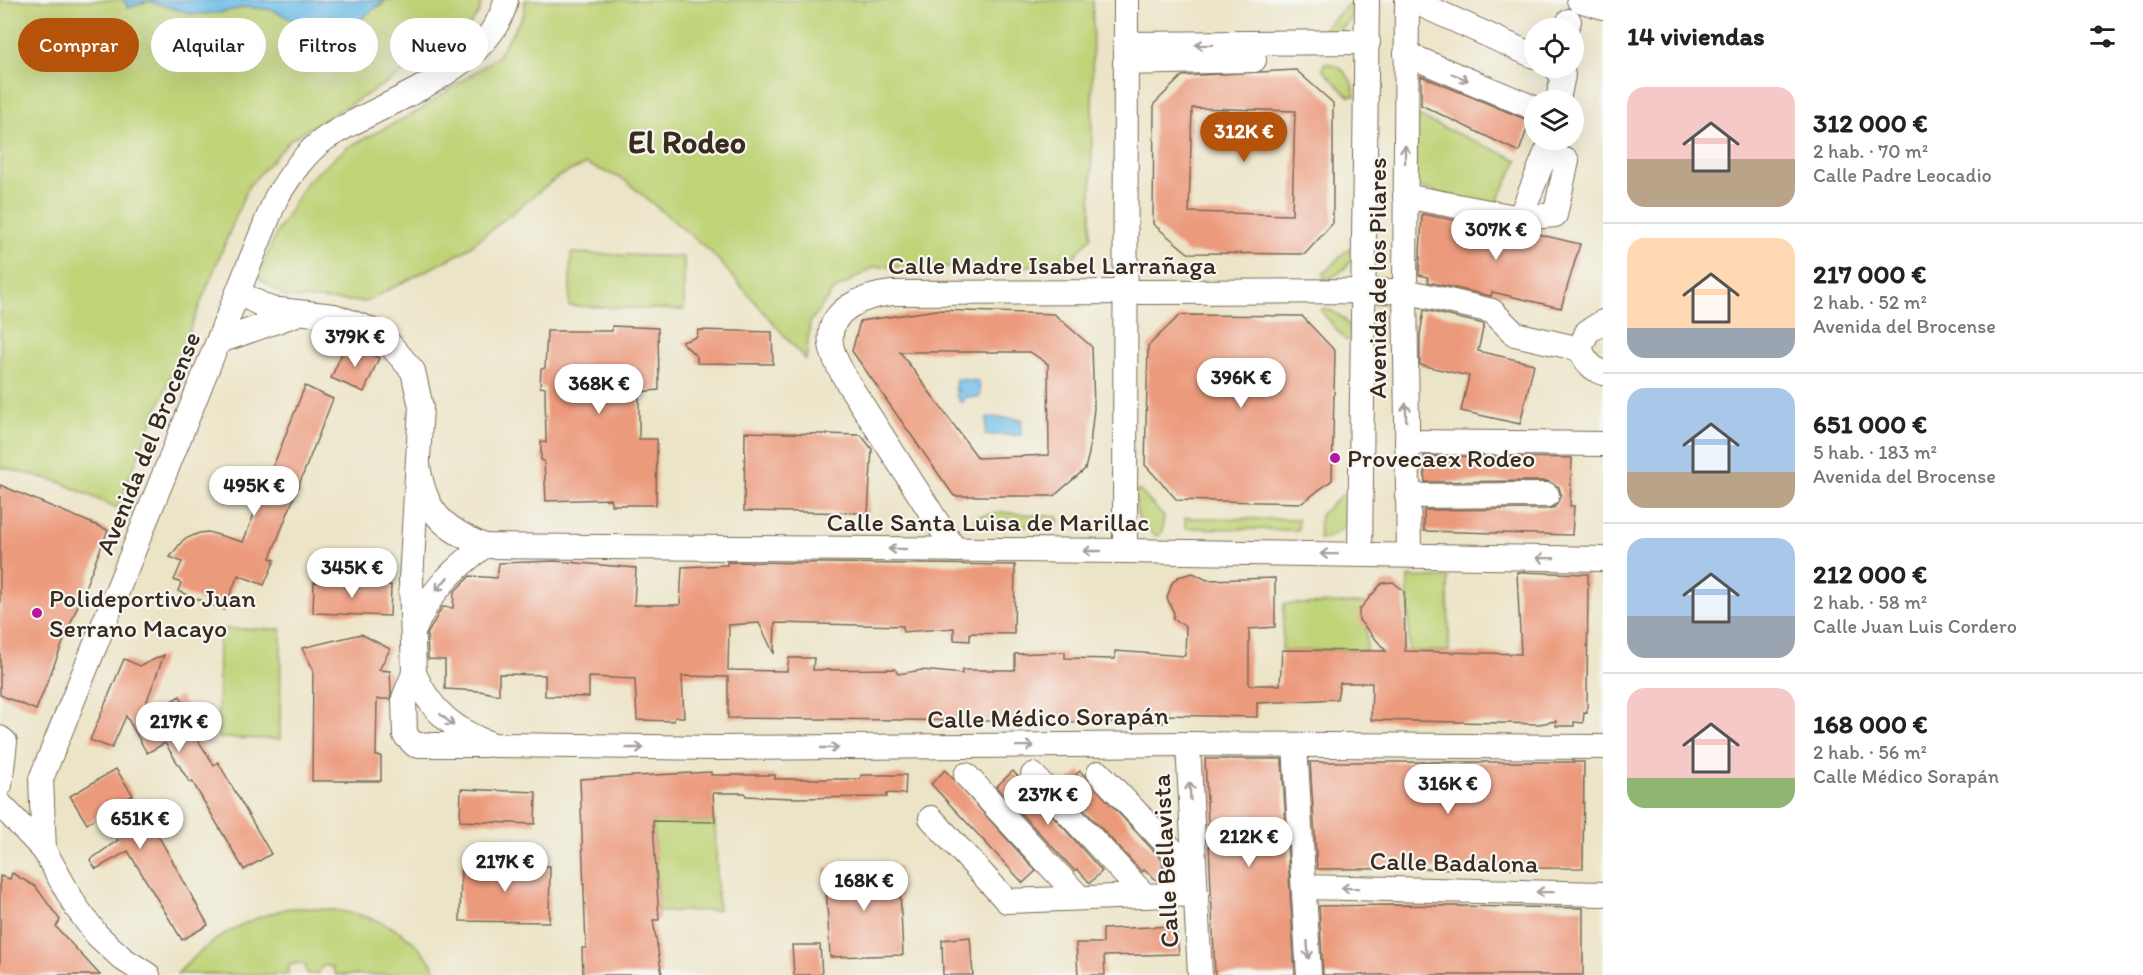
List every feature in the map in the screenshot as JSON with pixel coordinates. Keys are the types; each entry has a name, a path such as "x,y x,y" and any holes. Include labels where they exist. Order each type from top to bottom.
{"street":[{"name":"Avenida del Brocense","path":"148,975 123,959 97,935 76,907 44,850 41,779 276,198 297,166 324,139 444,73 479,49 497,26 506,0"},
{"path":"1125,551 1126,0"},
{"name":"Avenida de los Pilares","path":"1360,554 1367,0"},
{"path":"1409,0 1524,52"},
{"name":"Avenida de los Pilares","path":"1409,0 1406,54 1405,196 1409,555"},
{"path":"1572,17 1603,7"},
{"path":"1125,53 1367,50"},
{"path":"1406,54 1524,104"},
{"path":"1405,196 1520,218"},
{"name":"Calle Madre Isabel Larrañaga","path":"955,550 833,356 830,342 837,320 855,301 871,295 892,293 1364,293 1405,291 1492,311 1515,334 1580,349"},
{"path":"239,293 262,307 334,316 351,321 386,340 402,354 414,371 421,407 411,580 414,673"},
{"path":"220,341 299,313"},
{"path":"1603,322 1587,332 1580,349 1585,361 1603,374"},
{"path":"1407,442 1603,444"},
{"name":"Calle Santa Luisa de Marillac","path":"418,465 424,496 434,514 449,528 484,546 1125,551 1603,559"},
{"path":"1407,496 1547,495"},
{"path":"413,631 420,615 443,582 484,546"},
{"name":"Calle Médico Sorapán","path":"414,673 404,698 405,735 415,745 729,748 1188,744 1603,747"},
{"name":"Calle Médico Sorapán","path":"414,673 421,690 442,717 473,738 493,745"},
{"path":"0,738 5,742 0,785"},
{"name":"Calle Bellavista","path":"1188,744 1188,894 1200,975"},
{"path":"1294,745 1309,975"},
{"path":"931,818 1007,901 1188,894 1176,854 1099,773"},
{"path":"1034,775 1145,896"},
{"path":"966,776 1080,898"},
{"path":"0,804 44,850"},
{"name":"Calle Badalona","path":"1304,887 1603,894"}],"green space":[{"path":"0,0 124,0 128,8 148,1 193,14 220,13 246,7 273,10 289,18 278,18 278,72 378,72 378,18 339,18 381,6 385,0 482,0 475,18 390,18 390,72 405,72 291,139 248,187 117,508 60,482 0,467"},
{"path":"525,0 1093,0 1091,237 1066,266 874,267 833,291 810,322 806,360 711,252 623,179 586,164 559,176 463,252 365,302 285,297 258,277 276,234 307,181 348,147 418,111 475,72 488,72 488,63 497,57 524,14"},
{"path":"1350,3 1356,8 1348,23 1336,32 1325,36 1323,29"},
{"path":"1324,63 1342,69 1352,84 1355,96 1348,96 1323,70"},
{"path":"1417,116 1518,160 1494,207 1414,186"},
{"path":"1349,248 1354,251 1347,266 1326,280 1323,274"},
{"path":"571,253 684,257 684,310 569,306"},
{"path":"1323,308 1344,319 1352,339 1346,341 1321,311"},
{"path":"1135,491 1140,491 1164,517 1162,532 1158,536 1141,524"},
{"path":"1350,494 1348,519 1345,525 1336,534 1319,539 1320,515 1342,495"},
{"path":"999,512 1058,517 1058,525 975,527 975,517"},
{"path":"1185,518 1298,519 1298,530 1185,528"},
{"path":"1408,577 1448,578 1449,651 1409,651"},
{"path":"1366,603 1367,650 1282,650 1284,604"},
{"path":"219,629 281,629 280,739 218,738"},
{"path":"653,821 715,822 718,910 659,912"},
{"path":"290,908 333,910 354,914 394,928 411,940 426,956 438,975 336,975 332,967 323,965 317,974 307,974 305,965 299,963 289,965 288,975 177,974 202,950 228,932 256,918"}],"water":[{"path":"124,0 385,0 362,18 289,18 273,10 246,7 220,13 193,14 148,1 128,8"},
{"path":"956,379 979,381 980,397 967,397 961,403 956,395 959,391 955,391"},
{"path":"987,417 1022,419 1021,435 985,435"}],"building":[{"path":"1296,70 1333,103 1333,223 1305,254 1188,253 1153,224 1154,104 1182,76","holes":["1192,108 1295,111 1292,215 1189,212"]},
{"path":"1421,76 1524,119 1524,138 1519,152 1421,105"},
{"path":"1422,214 1517,232 1529,232 1580,244 1561,308 1492,292 1491,296 1428,282 1428,277 1419,275"},
{"path":"937,310 1054,314 1092,347 1094,408 1085,469 1054,496 954,496 852,351 860,321","holes":["900,352 1030,352 1048,364 1049,455 978,458"]},
{"path":"1424,310 1484,324 1478,351 1534,364 1520,424 1461,411 1469,376 1420,365 1420,335"},
{"path":"1180,315 1302,316 1335,351 1332,480 1302,503 1177,500 1145,465 1148,346"},
{"path":"612,326 658,328 659,390 639,392 639,439 657,439 656,505 611,505 611,499 546,501 544,461 541,460 541,441 546,443 545,388 540,387 541,369 545,368 547,331 612,331"},
{"path":"698,330 772,332 773,364 697,363 697,357 682,342 697,337"},
{"path":"346,344 379,358 364,392 331,378"},
{"path":"305,386 333,399 270,558 275,560 264,585 238,575 224,610 178,591 181,583 174,580 182,562 170,557 183,540 208,532 243,542"},
{"path":"745,432 861,435 872,449 868,513 744,511"},
{"path":"1424,456 1572,458 1570,506 1574,506 1572,535 1424,531 1424,510 1547,509 1555,507 1561,495 1559,487 1547,481 1425,482"},
{"name":"Polideportivo Juan Serrano Macayo","path":"0,485 108,530 36,710 0,695"},
{"path":"555,561 636,568 634,605 680,605 682,567 727,565 727,562 1015,565 1014,634 970,633 970,641 954,640 954,628 903,632 903,626 775,623 774,654 759,623 729,625 728,670 787,671 789,658 814,658 813,670 895,669 898,674 922,670 962,674 962,670 1015,670 1015,654 1065,652 1065,658 1115,659 1115,651 1185,656 1186,627 1173,619 1174,613 1167,598 1172,583 1178,577 1193,573 1207,580 1275,578 1275,627 1249,629 1249,685 1280,685 1282,650 1386,651 1359,620 1359,610 1382,583 1393,582 1404,591 1405,651 1521,654 1517,572 1588,574 1587,713 1584,712 1583,723 1574,722 1574,726 1556,726 1556,721 1539,724 1371,720 1372,683 1340,683 1337,699 1257,703 1257,717 1164,715 1163,723 728,718 728,677 682,676 684,717 675,717 674,721 637,720 635,679 589,677 589,697 545,696 545,675 499,674 499,695 480,691 445,689 445,660 428,659 427,635 442,607 453,608 454,592 470,576 497,578 499,563"},
{"path":"314,582 391,585 390,616 313,613"},
{"path":"361,634 390,649 379,670 390,671 390,699 377,699 376,756 381,756 381,781 312,781 313,669 302,648"},
{"path":"164,655 140,719 180,696 196,724 190,728 214,765 218,762 271,854 244,870 192,781 190,783 165,743 147,753 126,716 112,748 90,740 124,659 140,666"},
{"path":"1205,759 1282,759 1295,975 1215,975"},
{"path":"1310,762 1584,762 1583,868 1317,869"},
{"path":"116,769 133,795 124,800 150,834 155,830 208,925 182,940 128,851 96,869 90,860 118,840 103,813 87,824 70,796"},
{"path":"945,770 1036,871 1023,883 931,784"},
{"path":"1013,771 1102,871 1090,883 1077,869 1075,871 996,787"},
{"path":"1080,771 1162,860 1164,876 1158,881 1144,870 1142,872 1076,801 1080,798 1066,784"},
{"path":"711,772 711,775 775,775 775,779 860,779 861,775 906,775 905,794 887,793 887,797 790,798 746,796 745,793 713,793 715,822 653,821 659,920 653,920 662,975 583,975 582,948 586,948 580,779"},
{"path":"461,789 536,792 535,824 460,821"},
{"path":"461,864 550,866 549,922 460,921"},
{"path":"899,867 903,955 830,957 825,868"},
{"path":"12,873 36,887 60,920 56,927 100,975 0,975 0,876 10,879"},
{"path":"1319,906 1583,908 1583,975 1323,975"},
{"path":"1176,926 1179,954 1104,956 1105,975 1078,975 1076,943 1103,943 1103,929"},
{"path":"970,937 973,975 943,975 942,940"},
{"path":"792,945 820,945 822,975 794,975"}],"place":[{"name":"Provecaex Rodeo","path":"1335,458"},
{"name":"Polideportivo Juan Serrano Macayo","path":"37,613"}],"district":[{"name":"El Rodeo","path":"687,142"}]}
